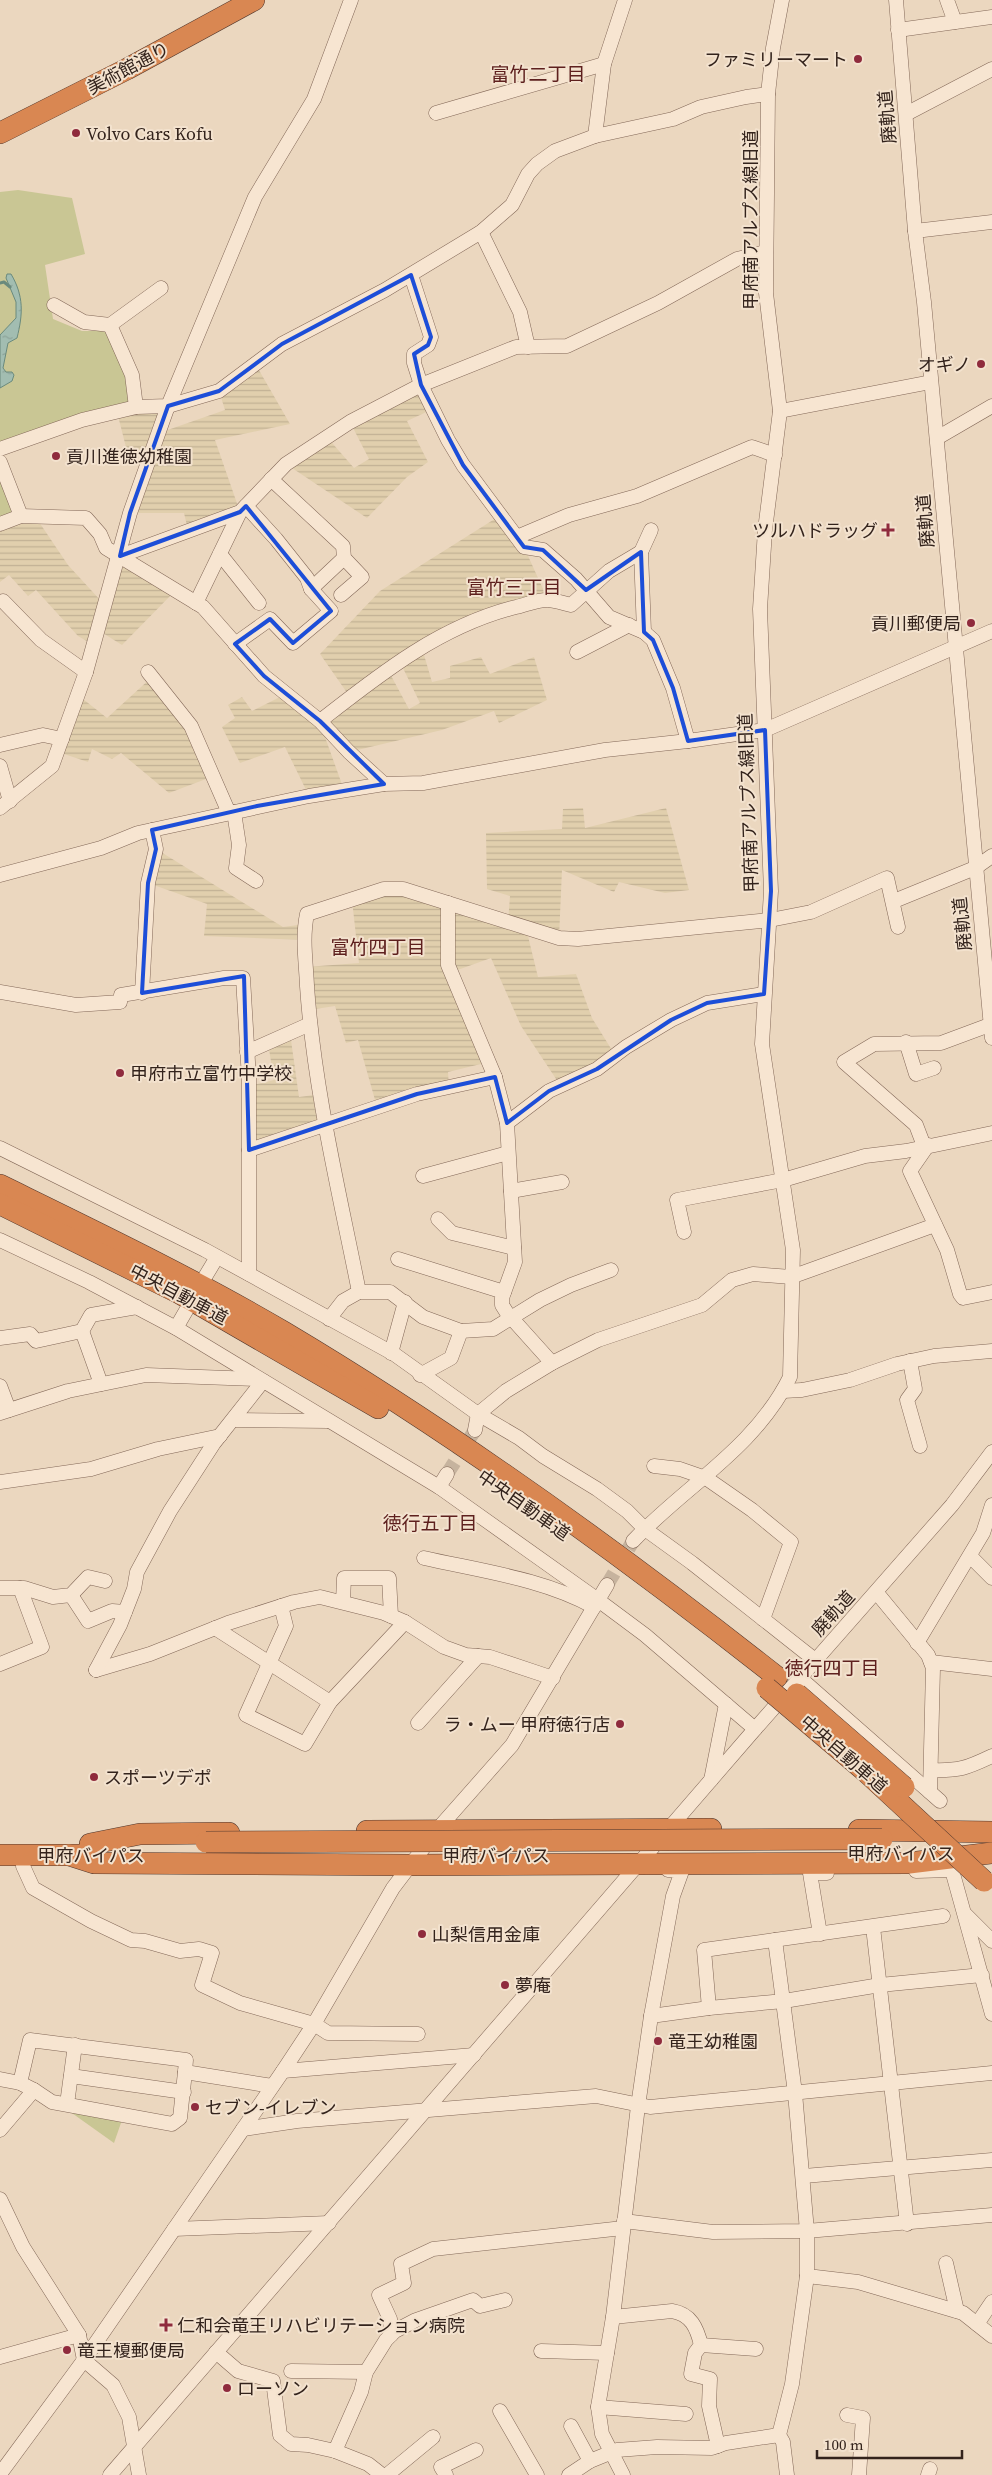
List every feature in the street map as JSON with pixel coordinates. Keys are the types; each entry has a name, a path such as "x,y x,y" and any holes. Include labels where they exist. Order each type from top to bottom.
{"highway":[{"name":"美術館通り","path":"0,133 127,69 254,0"},
{"name":"中央自動車道","path":"0,1185 202,1287 283,1332 491,1464 596,1538 772,1683 865,1771 989,1880"},
{"name":"中央自動車道","path":"0,1204 179,1293 380,1409 483,1476 588,1549 772,1683"},
{"path":"90,1844 140,1834 437,1830 669,1829 992,1832"},
{"name":"甲府バイパス","path":"0,1855 70,1855 206,1849 880,1846 992,1840"},
{"name":"甲府バイパス","path":"0,1844 90,1844 206,1849"},
{"name":"甲府バイパス","path":"880,1846 992,1852"},
{"path":"70,1855 94,1863 637,1866 910,1863 950,1865 992,1852"}],"street":[{"path":"5,805 52,766 86,672 120,556 130,514 168,406 255,197 314,98 351,0"},
{"path":"594,136 604,64 625,0"},
{"name":"甲府南アルプス線旧道","path":"634,1542 645,1529 706,1478 741,1445 783,1391 790,1377 793,1250 762,1051 770,920 771,864 760,609 765,530 780,411 766,293 768,94 773,48 782,0"},
{"name":"廃軌道","path":"896,0 915,231 932,382 975,868 988,964 992,1029"},
{"path":"947,0 954,22"},
{"path":"898,30 992,16"},
{"path":"436,113 604,64"},
{"path":"906,114 992,69"},
{"path":"0,450 82,420 136,407 168,406 219,391 282,344 411,275 481,232 512,205 528,174 537,164 555,151 594,136 673,119 701,107 746,96 768,94"},
{"path":"915,231 992,222"},
{"path":"481,232 520,312 528,346"},
{"path":"196,603 243,509 286,464 320,440 421,385 516,347 567,346 658,303 737,259 766,252"},
{"path":"411,275 431,337 428,345 414,354 414,363 421,385 463,465 524,547 543,550 586,590 609,617 644,632 653,640 670,680 688,741"},
{"path":"54,305 84,322 110,324 161,288"},
{"path":"110,324 132,376 136,407"},
{"path":"780,411 932,382"},
{"path":"937,438 992,406"},
{"path":"517,537 569,515 638,496 752,447 776,454"},
{"path":"0,462 21,516"},
{"path":"270,479 343,546 344,558 362,578 342,595"},
{"path":"120,556 243,509"},
{"path":"236,644 270,619 294,643 330,611 310,589 306,578 243,509"},
{"path":"0,524 21,516 86,518 97,530 106,548 204,607 264,676 320,721 348,752 384,784"},
{"path":"644,632 641,552 651,530"},
{"path":"320,721 388,670 440,636 494,613 537,602 548,600 571,605 608,571 641,552"},
{"path":"220,554 259,603"},
{"path":"310,589 344,558"},
{"path":"3,601 41,640 86,672"},
{"path":"577,652 629,626"},
{"path":"0,875 101,848 152,830 309,796 384,784 423,782 605,750 765,730 992,631"},
{"path":"148,672 191,726 231,812 239,845 236,868 256,880"},
{"path":"0,745 43,735 62,739"},
{"path":"0,766 5,805"},
{"path":"142,993 148,884 156,849 152,830"},
{"path":"894,901 975,868 992,856"},
{"path":"359,1292 326,1124 310,1024 304,940 307,914 384,889 402,889 558,938 578,939 770,920 811,912 887,878 894,901 898,927"},
{"path":"448,903 448,965 495,1077 507,1123 515,1262 504,1292 502,1305 511,1318 552,1363"},
{"path":"0,992 76,1004 120,1002 121,995 224,978 243,978 249,1150 249,1274"},
{"path":"507,1123 549,1090 597,1069 626,1047 671,1020 707,1003 764,994"},
{"path":"247,1052 310,1024"},
{"path":"926,1146 916,1125 844,1062 874,1044 906,1042 941,1043 992,1029"},
{"path":"906,1042 916,1074 934,1068"},
{"path":"249,1150 417,1094 495,1077"},
{"path":"684,1232 677,1200 783,1180 864,1156 992,1133"},
{"path":"926,1146 910,1171 947,1250 963,1298 992,1292"},
{"path":"0,1148 217,1257 391,1353 478,1414 519,1438 543,1456 597,1489 627,1511 645,1529 815,1660"},
{"path":"423,1176 508,1153"},
{"path":"511,1191 562,1182"},
{"path":"438,1219 452,1233 514,1248"},
{"path":"475,1430 478,1414 506,1391 552,1363 598,1340 702,1305 732,1280 753,1274 791,1276 935,1226"},
{"path":"0,1240 176,1328 439,1487 596,1604 645,1635 755,1729"},
{"path":"205,1277 217,1257"},
{"path":"398,1258 504,1292"},
{"path":"329,1319 343,1301 359,1292 390,1292 423,1317 461,1330 493,1329 570,1285 612,1270"},
{"path":"391,1353 405,1302"},
{"path":"0,1338 30,1334 36,1341 82,1331 91,1315 137,1307"},
{"path":"176,1328 187,1309"},
{"path":"420,1375 451,1358 461,1330"},
{"path":"82,1331 101,1384"},
{"path":"783,1391 802,1390 850,1380 910,1361 934,1356 992,1352"},
{"path":"910,1361 915,1389 907,1400 920,1446"},
{"path":"0,1386 4,1411 68,1391 146,1375 261,1380"},
{"path":"261,1380 220,1436 170,1511 137,1572 124,1612 96,1670 150,1654 215,1628 280,1606 320,1597 390,1616 405,1622 444,1647 466,1655 490,1657 553,1678"},
{"path":"233,1420 330,1421"},
{"path":"0,1482 91,1469 158,1449 220,1436"},
{"name":"廃軌道","path":"110,2475 815,1660 877,1593 952,1506 992,1452"},
{"path":"654,1466 680,1470 706,1478 752,1510 791,1542 763,1619"},
{"path":"439,1487 447,1474"},
{"path":"917,1643 970,1556 982,1533 992,1504"},
{"path":"970,1556 992,1578"},
{"path":"424,1558 506,1576 596,1604"},
{"path":"0,1588 20,1588 53,1597 72,1595 88,1577 105,1581"},
{"path":"342,1602 344,1578 389,1578 390,1616"},
{"path":"0,2474 84,2360 283,2071 314,2024 393,1888 437,1830 512,1745 607,1585"},
{"path":"0,1664 42,1647 20,1588"},
{"path":"800,1678 935,1797 931,1770 934,1668 917,1643 877,1593"},
{"path":"72,1595 88,1621 112,1611 124,1612"},
{"path":"280,1606 286,1626 246,1715 305,1744 330,1702 405,1622"},
{"path":"215,1628 330,1702"},
{"path":"418,1724 478,1656"},
{"path":"931,1662 992,1669"},
{"path":"710,1781 726,1704"},
{"path":"931,1770 967,1768 992,1756"},
{"path":"23,1855 23,1866 33,1888 45,1896 75,1910 91,1921 131,1940 145,1941 180,1951 199,1949 212,1952 202,1985 240,2003 314,2024 328,2033 418,2034"},
{"path":"820,1934 810,1873 950,1865 992,2014"},
{"path":"623,2475 602,2434 598,2407 613,2317 638,2106 651,2016 673,1896 682,1871 637,1866"},
{"path":"964,1914 992,1941"},
{"path":"709,2008 704,1950 873,1928 944,1916"},
{"path":"873,1928 907,2224"},
{"path":"775,1940 795,2092 804,2176 807,2231 807,2276 792,2384 779,2435 783,2442 787,2475"},
{"path":"651,2016 784,2001 880,1985 982,1975"},
{"path":"0,2079 20,2083 52,2102 172,2124 180,2118 186,2060 30,2040 20,2083"},
{"path":"67,2104 75,2045"},
{"path":"283,2071 474,2055"},
{"path":"185,2072 272,2086"},
{"path":"243,2129 297,2121 596,2096 650,2107 992,2072"},
{"path":"71,2076 184,2092"},
{"path":"0,2130 34,2090"},
{"path":"804,2176 992,2160"},
{"path":"0,2199 23,2247 79,2335 84,2360 113,2385 130,2417 139,2475"},
{"path":"391,2335 390,2320 379,2295 404,2283 401,2264 433,2250 624,2225 713,2232 807,2231 907,2224 992,2215"},
{"path":"174,2229 329,2223"},
{"path":"946,2263 957,2311"},
{"path":"807,2276 858,2282 957,2311 963,2313 992,2336"},
{"path":"335,2451 361,2392 366,2372 391,2335 416,2320 473,2300 480,2306 505,2300"},
{"path":"978,2324 992,2302"},
{"path":"613,2317 672,2311 680,2312 694,2325 701,2345"},
{"path":"0,2357 79,2335"},
{"path":"701,2345 756,2349"},
{"path":"701,2345 695,2353 691,2374 710,2379 709,2406 718,2446"},
{"path":"541,2351 607,2353"},
{"path":"216,2352 238,2371 273,2381 280,2435 291,2444 308,2445 335,2451 368,2464 382,2475"},
{"path":"291,2371 366,2372"},
{"path":"598,2407 686,2414"},
{"path":"500,2412 537,2475"},
{"path":"848,2415 863,2418 858,2475"},
{"path":"570,2426 590,2461"},
{"path":"569,2475 590,2461 612,2452 657,2447 712,2448 779,2435"},
{"path":"387,2475 433,2436"},
{"path":"446,2475 441,2467 476,2450"}],"highlighted area":[{"path":"411,275 431,337 428,345 414,354 421,385 463,465 524,547 543,550 586,590 641,552 644,632 653,640 673,688 688,741 765,730 771,891 764,994 707,1003 671,1020 597,1069 549,1091 507,1123 495,1077 417,1094 249,1150 244,976 142,993 148,883 156,849 152,830 257,806 384,784 320,721 264,676 235,644 270,619 293,643 331,611 246,506 240,512 120,556 130,513 168,406 219,391 282,344"}],"shaded area":[{"path":"18,190 72,198 85,254 45,265 53,319 82,331 109,331 128,376 131,406 0,447 0,192"},
{"path":"256,365 290,424 215,440 240,512 188,530 184,513 130,513 151,453 128,455 117,412 168,406 159,433 225,410 219,391"},
{"path":"421,385 433,409 407,421 428,462 407,477 367,518 286,464 326,436 354,468 369,459 350,422"},
{"path":"0,470 16,514 0,520"},
{"path":"501,515 524,547 548,600 422,648 432,682 450,678 450,666 481,657 490,674 534,657 547,700 499,723 494,711 442,730 349,752 320,723 344,790 309,796 285,747 240,763 222,727 235,718 228,705 242,697 252,711 286,694 319,721 350,697 320,654 380,591","holes":["400,662 420,703 409,709 388,670"]},
{"path":"37,519 68,565 102,602 90,643 78,636 36,590 28,596 9,575 0,582 0,526"},
{"path":"117,561 176,590 122,645 98,630"},
{"path":"152,677 191,726 214,776 169,793 121,753 112,759 92,749 88,762 58,752 78,695 107,718"},
{"path":"583,808 585,828 666,808 689,890 665,893 619,882 614,892 562,870 559,938 526,928 538,977 576,974 592,1018 615,1055 560,1085 521,1026 491,958 452,972 489,1062 448,1072 449,1087 377,1107 358,1040 346,1043 335,1006 309,1010 306,967 359,963 352,900 384,889 508,922 510,896 487,889 486,833 562,829 563,809"},
{"path":"156,849 283,927 305,924 304,940 204,936 207,904 148,883"},
{"path":"290,1033 299,1097 321,1094 326,1124 249,1150 249,1086 274,1080 268,1043"},
{"path":"62,2106 122,2120 114,2143"}],"water":[{"path":"7,274 11,274 18,290 21,313 17,338 8,343 3,368 6,372 12,372 14,375 12,381 0,388 0,335 16,318 16,302 6,278"}],"waterway":[{"path":"0,283 4,282 10,287"}],"tunnel":[{"path":"447,1474 475,1430"},
{"path":"607,1585 633,1541"}],"place":[{"name":"ファミリーマート","path":"858,59"},
{"name":"Volvo Cars Kofu","path":"76,133"},
{"name":"オギノ","path":"981,364"},
{"name":"貢川進徳幼稚園","path":"56,456"},
{"name":"ツルハドラッグ","path":"888,530"},
{"name":"貢川郵便局","path":"971,623"},
{"name":"甲府市立富竹中学校","path":"120,1073"},
{"name":"ラ・ムー 甲府徳行店","path":"620,1724"},
{"name":"スポーツデポ","path":"94,1777"},
{"name":"山梨信用金庫","path":"422,1934"},
{"name":"夢庵","path":"505,1985"},
{"name":"竜王幼稚園","path":"658,2041"},
{"name":"セブン-イレブン","path":"195,2107"},
{"name":"仁和会竜王リハビリテーション病院","path":"166,2325"},
{"name":"竜王榎郵便局","path":"67,2350"},
{"name":"ローソン","path":"227,2388"}],"district":[{"name":"富竹二丁目","path":"538,74"},
{"name":"富竹三丁目","path":"514,587"},
{"name":"富竹四丁目","path":"378,947"},
{"name":"徳行五丁目","path":"430,1523"},
{"name":"徳行四丁目","path":"832,1668"}]}
